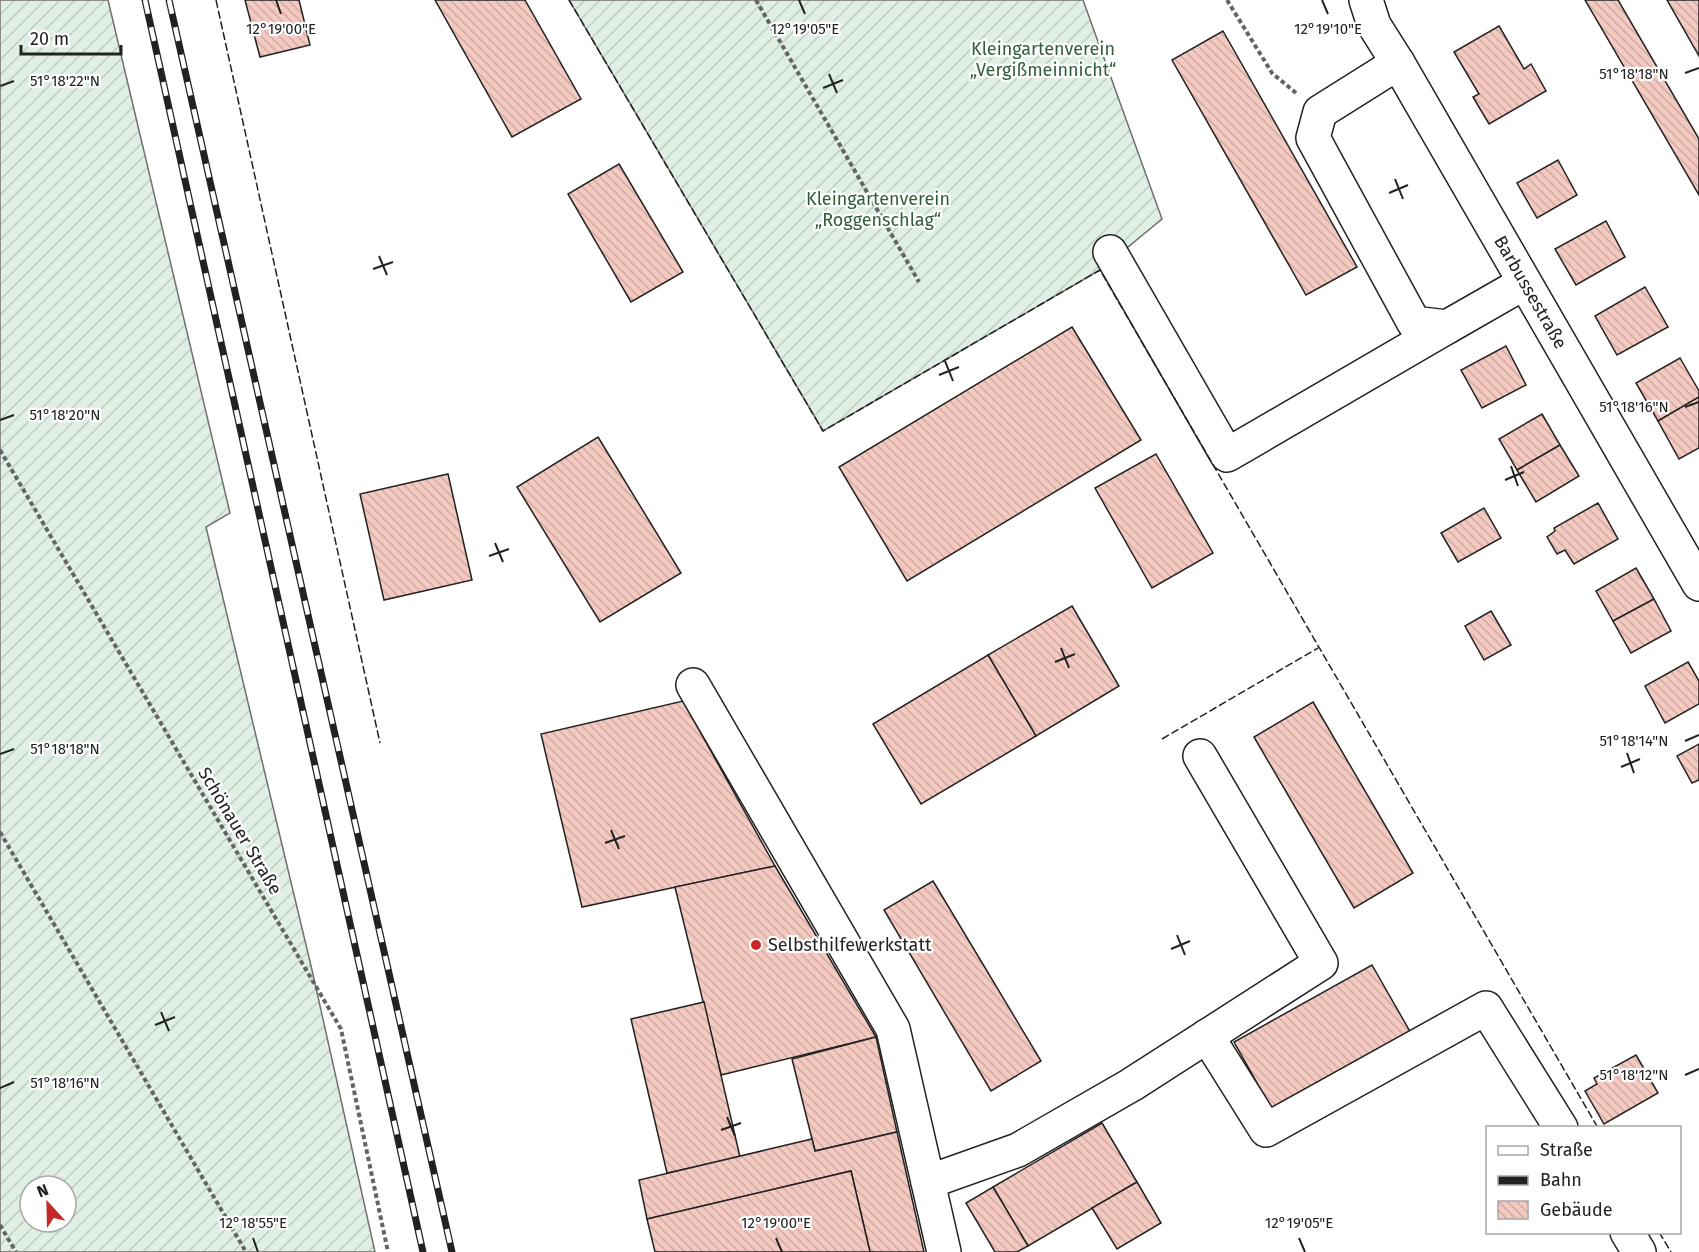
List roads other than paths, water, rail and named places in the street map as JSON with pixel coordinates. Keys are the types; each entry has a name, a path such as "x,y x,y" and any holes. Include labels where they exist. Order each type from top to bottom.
{"street":[{"name":"Barbussestraße","path":"1366,0 1374,25 1699,584"},
{"path":"1398,63 1320,112 1313,138 1414,324 1447,327"},
{"path":"1110,252 1227,455 1524,283"},
{"path":"693,685 893,1029 944,1252"},
{"path":"928,1182 1018,1150 1131,1085 1321,963 1200,756"},
{"path":"1207,1036 1266,1130 1486,1008 1560,1126"},
{"path":"1628,1234 1639,1252"}],"railway":[{"path":"145,0 423,1252"},
{"path":"169,0 452,1252"}],"place":[{"name":"Selbsthilfewerkstatt","path":"756,945"}],"park label":[{"name":"Kleingartenverein „Vergißmeinnicht“","path":"1043,59"},
{"name":"Kleingartenverein „Roggenschlag“","path":"878,209"}]}
